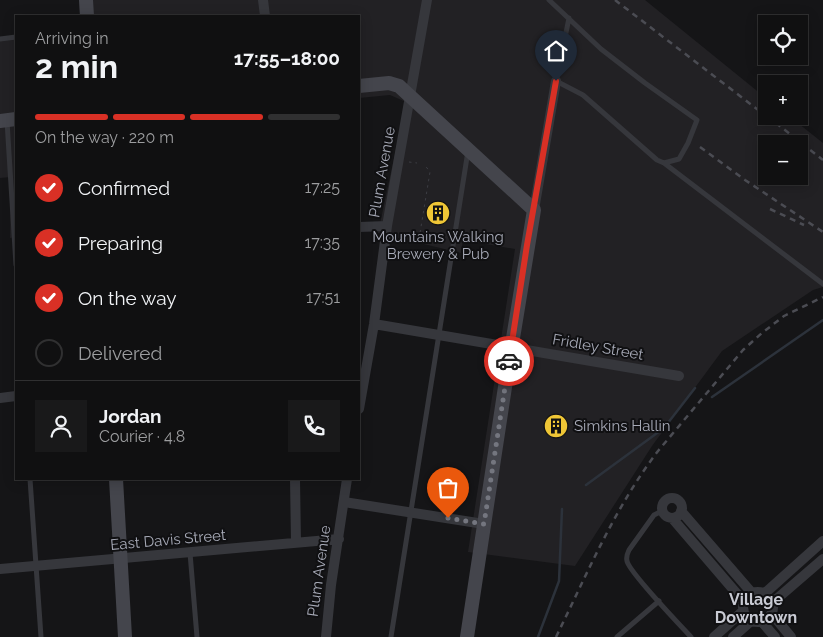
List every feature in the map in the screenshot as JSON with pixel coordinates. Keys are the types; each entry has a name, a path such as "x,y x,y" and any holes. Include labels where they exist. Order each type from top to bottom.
{"street":[{"path":"86,0 87,15"},
{"path":"263,0 265,15"},
{"name":"Plum Avenue","path":"360,395 362,366 374,324 387,226 427,0"},
{"path":"467,637 511,348 556,81"},
{"path":"360,86 389,83 399,86 534,210"},
{"path":"360,227 387,226"},
{"name":"Fridley Street","path":"374,324 680,376"},
{"path":"0,398 15,396"},
{"path":"116,480 126,637"},
{"path":"295,480 296,542"},
{"name":"Plum Avenue","path":"326,637 331,585 347,480"},
{"path":"751,621 743,607 672,518 666,516 662,511 662,504 670,498 679,501 681,511 752,593 764,594 772,603 772,614 792,637"},
{"path":"344,502 484,524"},
{"path":"672,518 678,516 681,511"},
{"name":"East Davis Street","path":"0,570 339,539"},
{"path":"764,594 823,541"},
{"path":"772,603 822,560"},
{"path":"714,637 743,607 752,593"},
{"path":"732,637 751,621 762,622 772,614"},
{"path":"762,622 775,637"}],"lane":[{"path":"549,0 601,49 696,120 682,157 676,161 664,163"},
{"path":"569,18 556,81 583,95 657,160 664,163 823,284"},
{"path":"0,39 15,38"},
{"path":"8,120 15,247"},
{"path":"392,637 468,150"},
{"path":"30,480 41,637"},
{"path":"662,511 654,515 626,556 628,565 691,637"},
{"path":"812,552 822,560"},
{"path":"190,553 197,637"},
{"path":"617,637 659,601"}],"path":[{"path":"409,162 417,163"},
{"path":"419,240 430,172 424,164"}],"shaded area":[{"path":"79,0 645,0 758,92 758,125 800,125 823,143 823,287 813,290 722,351 652,446 575,566 468,552 515,249 463,240 461,253 378,233 406,102 390,95 360,98 360,15 80,15"},
{"path":"15,37 15,237 10,238 11,177 0,178 0,39"}],"waterway":[{"path":"712,397 823,320"},
{"path":"586,485 664,428 695,388"},
{"path":"538,637 559,581 562,509"}],"railway":[{"path":"615,0 758,110"},
{"path":"778,125 823,160"},
{"path":"700,147 745,180 823,232"},
{"path":"770,209 804,225"},
{"path":"556,637 615,518 658,451 743,350 784,316 823,297"}],"way so far":[{"path":"448,518 484,524 509,361"}],"place":[{"name":"Mountains Walking Brewery & Pub","path":"438,213"},
{"name":"Simkins Hallin","path":"556,426"}],"district":[{"name":"Village Downtown","path":"756,608"}],"route":[{"path":"509,361 556,81"}]}
